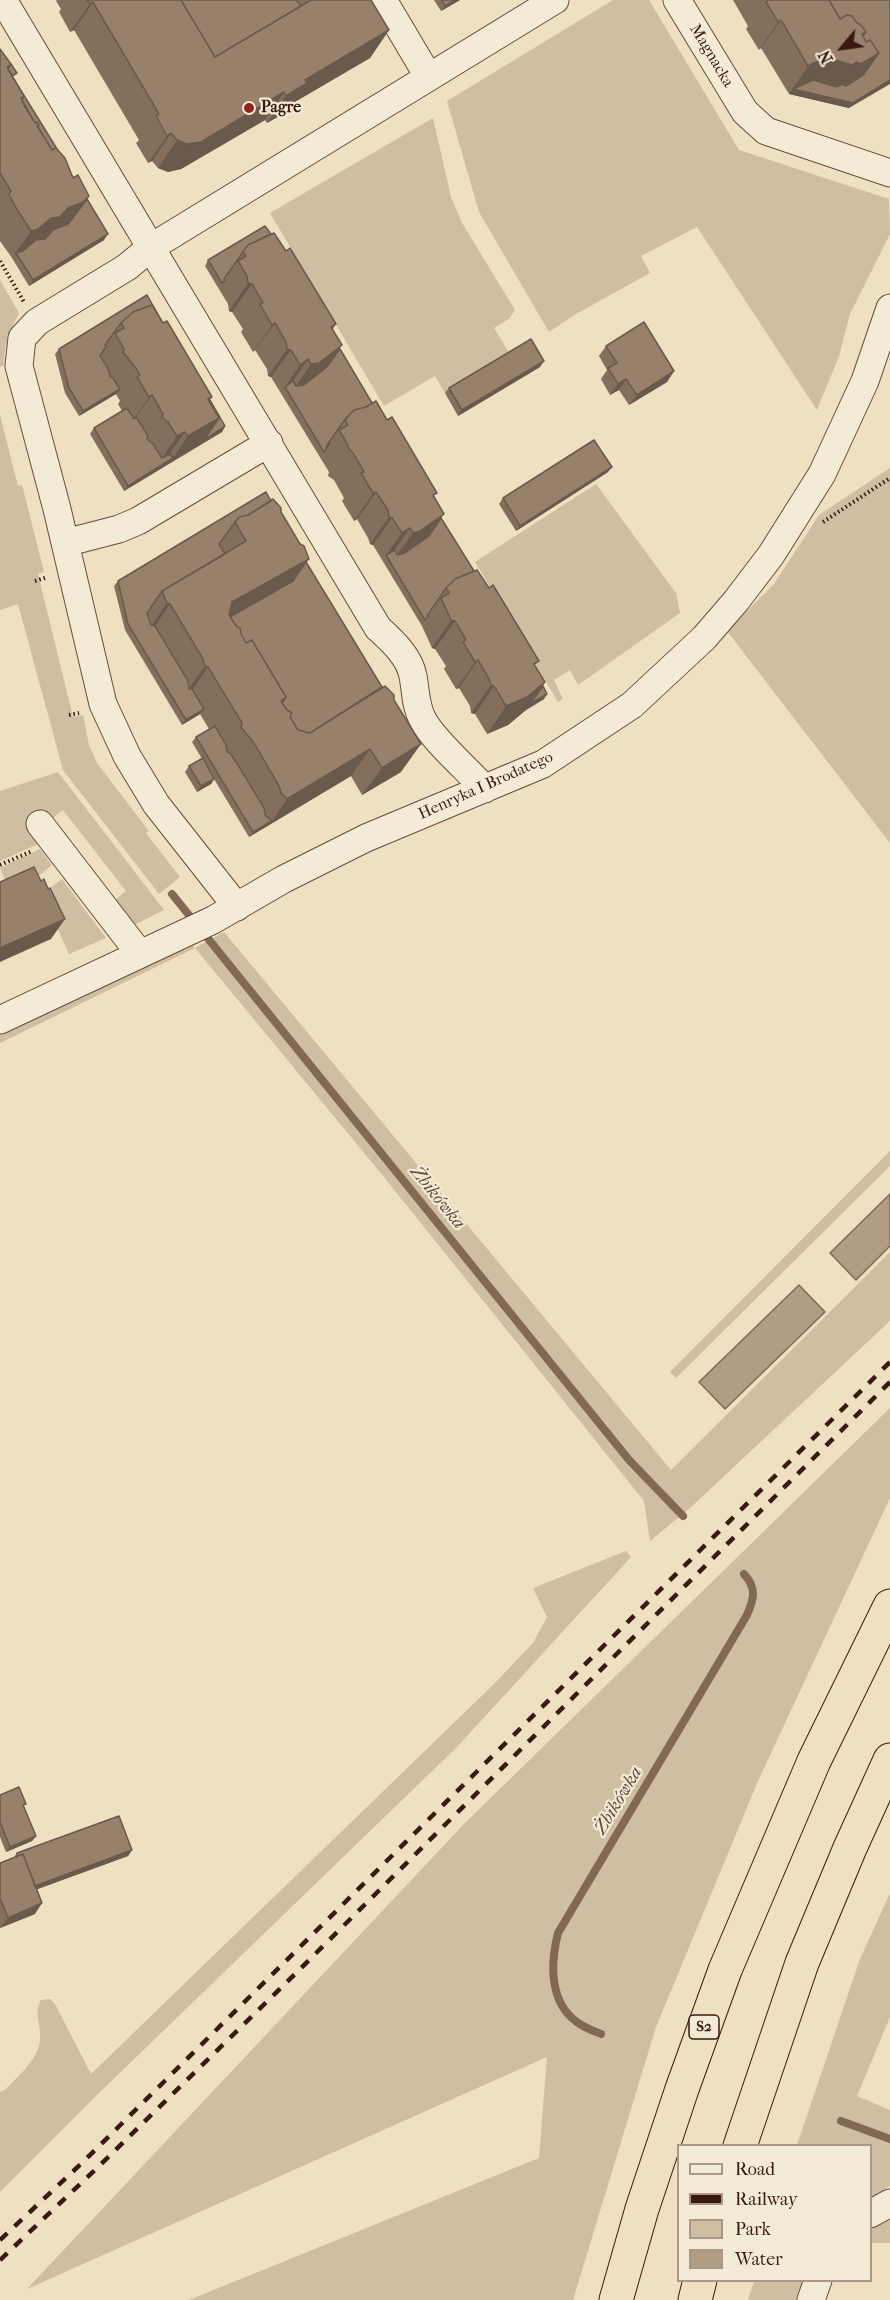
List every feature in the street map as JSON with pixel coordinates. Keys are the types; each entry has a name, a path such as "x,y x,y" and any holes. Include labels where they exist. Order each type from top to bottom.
{"highway":[{"name":"S2","path":"616,2300 653,2176 725,1970 814,1761 890,1606"},
{"path":"740,2144 802,1963 890,1760"},
{"path":"695,2300 700,2282"}],"street":[{"path":"3,0 378,628 396,645 408,662 414,678 416,703 423,722 485,789"},
{"path":"382,0 428,76"},
{"path":"237,907 156,804 142,782 103,704 19,366 22,338 37,321 128,267 150,248 555,0"},
{"name":"Magnacka","path":"677,0 745,112 766,131 890,173"},
{"name":"Henryka I Brodatego","path":"0,1020 213,920 284,879 366,838 543,764 632,705 704,638 771,555 822,474 865,381 890,308"},
{"path":"64,543 119,529 138,521 269,443"},
{"path":"40,824 140,954"},
{"path":"872,2213 890,2203"},
{"path":"811,2300 817,2282"}],"path":[{"path":"0,261 28,310"},
{"path":"820,524 890,478"},
{"path":"35,581 45,578"},
{"path":"69,715 79,713"}],"green space":[{"path":"613,0 649,0 739,150 889,199 890,234 850,314 839,356 817,410 697,227 641,256 650,273 576,314 549,332 479,212 447,101"},
{"path":"433,118 451,197 462,223 515,310 509,319 494,328 510,354 445,393 435,376 384,406 270,213"},
{"path":"0,280 19,313 8,338 4,365 0,367"},
{"path":"0,415 18,486 22,485 44,572 38,574 73,717 83,715 89,745 97,763 149,831 146,833 180,877 159,894 63,770 18,604 0,610"},
{"path":"890,468 890,843 727,631 774,584 819,515"},
{"path":"596,484 676,593 680,613 578,685 570,670 554,680 563,699 558,702 475,562"},
{"path":"58,772 164,910 130,927 111,903 126,891 63,810 49,821 43,842 0,861 0,791"},
{"path":"40,849 52,865 32,881 9,891 0,868"},
{"path":"62,879 106,938 69,954 42,894"},
{"path":"224,932 671,1470 890,1252 890,1321 690,1508 650,1541 644,1501 379,1171 195,948"},
{"path":"191,944 195,948 0,1043 0,1034"},
{"path":"890,1151 890,1166 676,1378 670,1372"},
{"path":"890,1408 890,1498 758,1781 656,2027 573,2300 189,2300 539,2158 547,2057 27,2289 464,1824"},
{"path":"626,1551 631,1557 457,1747 98,2094 0,2192 0,2092 5,2090 26,2068 35,2055 40,2041 38,2009 41,2000 50,1999 55,2004 91,2074 494,1684 533,1643 547,1617 533,1588"},
{"path":"890,1893 890,2017 857,2096 890,2110 890,2186 872,2197 872,2144 797,2144 860,1959"},
{"path":"890,2218 890,2243 872,2243 872,2227"},
{"path":"754,2282 804,2282 798,2300 748,2300"}],"water":[{"path":"890,1194 890,1246 856,1280 830,1253"},
{"path":"799,1285 825,1312 725,1409 699,1382"}],"building":[{"path":"87,0 181,0 215,57 311,0 371,0 389,30 305,80 307,83 286,96 284,92 201,142 187,144 177,140 171,133 167,136 156,116 159,114 93,2 90,4"},
{"path":"181,0 297,0 301,6 215,57"},
{"path":"441,0 454,0 445,6"},
{"path":"768,0 829,0 840,19 847,15 852,16 861,25 866,32 862,34 866,42 870,40 879,53 861,64 857,62 852,65 829,58 808,66 781,20 778,22 766,2"},
{"path":"829,0 890,0 890,80 853,103 793,89 813,80 837,87 842,84 846,86 863,75 879,53 870,40 866,42 863,36 866,32 861,25 852,16 847,15 840,19"},
{"path":"0,49 11,64 7,67 24,96 21,98 24,105 35,123 39,125 37,126 52,150 56,148 65,158 73,178 78,175 89,196 83,202 68,208 60,217 51,218 38,229 31,231 9,195 11,191 0,173"},
{"path":"11,64 17,73 12,76 8,69"},
{"path":"16,82 57,149 52,150 38,127 39,125 35,123 22,100 24,96"},
{"path":"87,199 108,234 33,280 16,253 23,251 36,240 45,239 53,230 68,224"},
{"path":"265,226 271,234 248,245 222,283 208,260"},
{"path":"274,233 286,251 290,248 336,324 331,327 342,345 319,363 311,364 308,359 300,365 291,350 287,349 286,342 275,323 272,325 260,304 263,303 252,284 248,283 247,276 238,261 246,256 243,252 248,245"},
{"path":"147,295 163,323 152,305 133,312 121,323 100,355 110,377 120,389 83,411 69,388 59,349"},
{"path":"152,305 163,323 167,321 212,397 208,399 219,418 188,436 185,432 177,436 162,417 163,414 152,395 149,397 137,377 140,375 123,352 124,349 115,333 124,328 121,323 133,312"},
{"path":"644,322 674,371 637,395 626,379 618,384 608,368 617,363 606,346"},
{"path":"531,339 544,361 462,410 449,388"},
{"path":"340,349 372,403 354,410 330,443 324,452 285,387 293,381 296,386 304,385 327,367"},
{"path":"210,400 225,426 204,440 219,418"},
{"path":"376,401 387,420 392,417 437,493 433,495 444,514 420,531 413,533 410,528 402,533 389,517 388,510 376,492 373,493 361,473 364,472 339,430 348,425 345,420 354,410"},
{"path":"127,408 134,419 136,417 148,436 147,439 162,458 170,454 173,458 128,486 94,428"},
{"path":"594,440 612,467 520,526 503,498"},
{"path":"266,492 271,501 248,515 239,517 219,544 225,554 162,591 147,613 151,625 155,626 188,681 189,689 192,689 204,709 186,720 128,624 118,581"},
{"path":"273,499 281,508 281,512 300,544 304,546 309,559 232,602 229,615 240,628 246,643 252,640 286,697 281,701 292,713 290,717 298,730 310,733 385,686 394,695 394,700 421,744 382,768 370,749 287,799 281,793 254,743 241,727 242,723 208,667 205,666 162,591 246,541 235,522 239,517 248,515"},
{"path":"441,518 474,571 455,579 446,588 425,620 386,555 395,550 397,555 405,553 429,536"},
{"path":"306,562 382,687 310,733 298,730 290,717 292,713 282,703 286,697 252,640 246,643 240,628 230,617 293,581"},
{"path":"477,570 489,588 493,585 539,661 534,664 545,682 527,697 506,706 494,686 491,685 478,660 475,662 463,642 466,640 455,621 451,620 441,598 449,593 446,588 455,579"},
{"path":"543,686 547,694 530,704"},
{"path":"215,726 226,745 227,752 238,765 264,808 265,815 272,821 253,832 196,737"},
{"path":"203,758 214,779 201,786 189,766"},
{"path":"34,867 41,881 44,879 48,889 50,888 65,919 0,948 0,882"},
{"path":"19,1787 26,1804 23,1805 36,1836 10,1847 0,1822 0,1795"},
{"path":"119,1816 132,1850 35,1886 23,1854 18,1856 17,1853"},
{"path":"23,1854 42,1903 8,1918 0,1898 0,1863"}],"waterway":[{"name":"Żbikówka","path":"172,894 629,1460 683,1516"},
{"name":"Żbikówka","path":"601,2034 575,2021 559,2000 553,1967 558,1933 747,1615 753,1589 744,1574"},
{"name":"Żbikówka","path":"841,2121 890,2139"}],"railway":[{"path":"0,2240 84,2161 890,1362"},
{"path":"0,2260 286,1983 890,1382"}],"place":[{"name":"Pagre","path":"249,108"}]}
